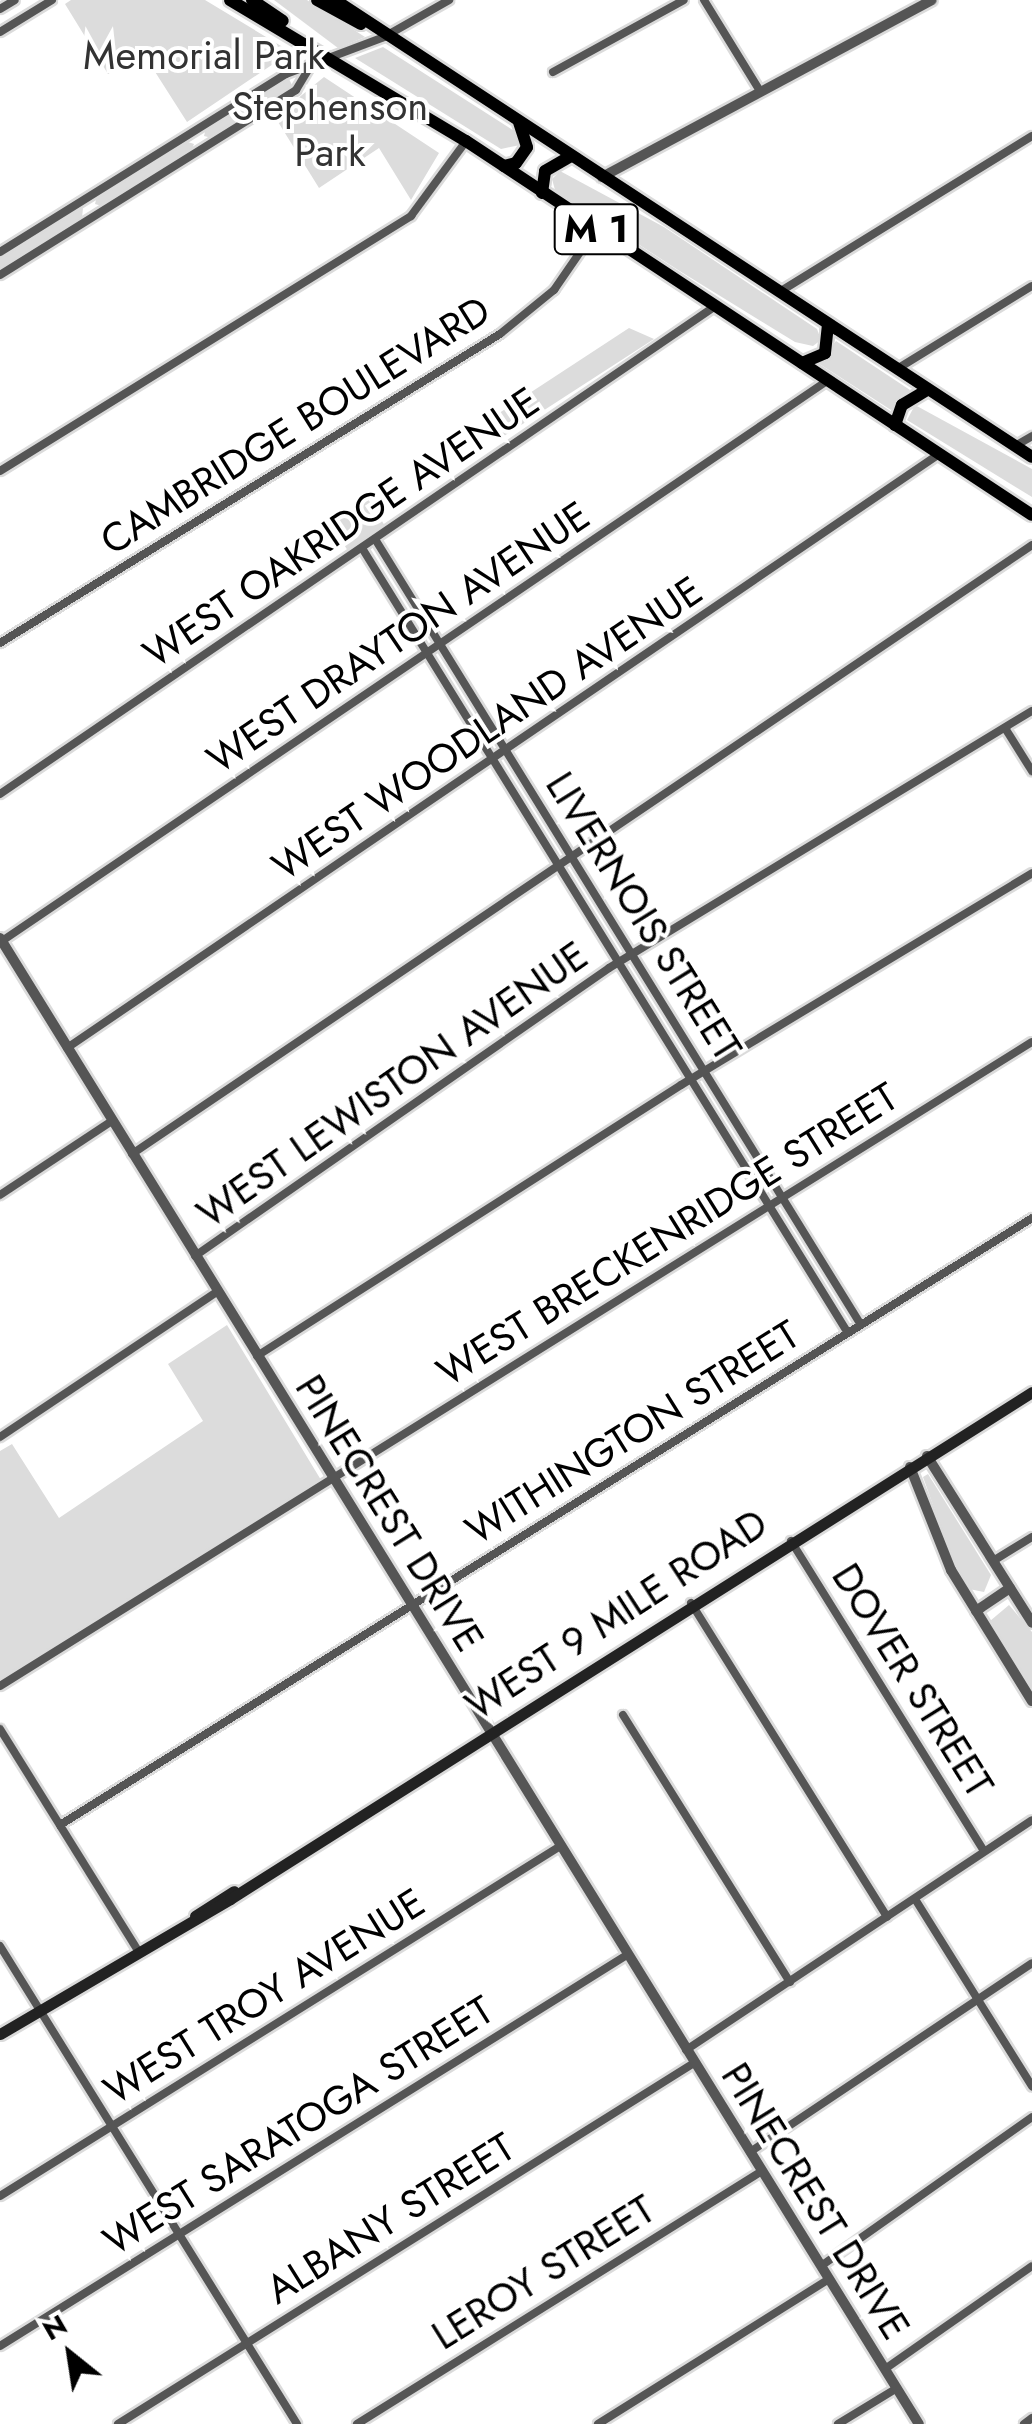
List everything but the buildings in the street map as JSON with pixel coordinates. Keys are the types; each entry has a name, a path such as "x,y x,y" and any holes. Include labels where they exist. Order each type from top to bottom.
{"main road":[{"path":"230,0 332,59"},
{"path":"252,0 311,46"},
{"name":"M 1","path":"317,0 378,33 519,123 1032,458"},
{"path":"335,0 378,33"},
{"name":"M 1","path":"332,59 466,141 1032,514"},
{"path":"504,166 516,163 527,147 519,123"},
{"path":"542,193 545,171 570,156"},
{"path":"802,363 825,353 828,326"},
{"path":"895,425 902,405 925,391"},
{"name":"WEST 9 MILE ROAD","path":"0,2034 491,1733 910,1466 1031,1395"}],"street":[{"path":"0,9 14,0"},
{"path":"0,32 52,0"},
{"path":"0,252 286,74 332,59 449,0"},
{"path":"553,72 684,0"},
{"path":"704,0 760,91"},
{"path":"602,177 932,0"},
{"path":"0,275 296,90 310,68"},
{"path":"194,132 204,148"},
{"path":"778,292 1032,136"},
{"path":"0,471 418,211 466,141"},
{"path":"86,199 96,215"},
{"name":"CAMBRIDGE BOULEVARD","path":"0,644 500,334 554,290 596,230"},
{"path":"897,370 1032,286"},
{"name":"WEST OAKRIDGE AVENUE","path":"0,794 714,307"},
{"name":"WEST DRAYTON AVENUE","path":"1,940 827,381"},
{"path":"1015,446 1032,436"},
{"name":"WEST WOODLAND AVENUE","path":"67,1048 938,454"},
{"name":"LIVERNOIS STREET","path":"376,539 861,1325"},
{"path":"132,1154 1032,544"},
{"name":"LIVERNOIS STREET","path":"362,548 848,1333"},
{"name":"WEST LEWISTON AVENUE","path":"195,1256 620,963 1032,712"},
{"path":"1006,728 1032,771"},
{"path":"258,1356 692,1080 1032,873"},
{"name":"PINECREST DRIVE","path":"1,940 919,2424"},
{"name":"WEST BRECKENRIDGE STREET","path":"0,1686 1032,1042"},
{"path":"0,1195 112,1121"},
{"name":"WITHINGTON STREET","path":"60,1825 1032,1218"},
{"name":"WEST LEWISTON AVENUE","path":"0,1436 217,1292"},
{"path":"927,1456 1032,1623"},
{"path":"910,1466 932,1508 943,1554 1032,1700"},
{"path":"993,1561 1032,1536"},
{"name":"DOVER STREET","path":"790,1541 984,1852"},
{"path":"976,1610 1010,1588"},
{"path":"691,1603 888,1917"},
{"path":"623,1716 790,1982"},
{"path":"0,1729 138,1951"},
{"path":"686,2050 1032,1820"},
{"name":"WEST TROY AVENUE","path":"0,2196 559,1846"},
{"path":"914,1899 1032,2086"},
{"path":"0,1946 297,2424"},
{"name":"WEST SARATOGA STREET","path":"0,2346 627,1956"},
{"path":"750,2152 1032,1963"},
{"name":"ALBANY STREET","path":"118,2424 694,2063"},
{"path":"820,2266 1032,2117"},
{"name":"LEROY STREET","path":"356,2424 762,2171"},
{"path":"886,2369 1032,2266"},
{"path":"598,2424 829,2279"},
{"path":"838,2424 896,2388"},
{"path":"1024,2424 1032,2418"}],"green space":[{"name":"Memorial Park","path":"71,0 205,0 291,52 187,122 143,53 108,74 65,4"},
{"path":"274,0 307,0 365,37 338,48"},
{"path":"383,47 516,132 520,145 501,149 355,58"},
{"path":"288,77 293,87 212,138 204,136 206,128"},
{"name":"Stephenson Park","path":"324,77 439,153 411,200 379,148 319,188 275,117"},
{"path":"185,141 194,144 191,151 102,206 95,204 97,196"},
{"path":"560,171 664,227 817,329 821,340 813,346 795,342 678,270 555,190 552,179"},
{"path":"83,208 82,218 0,269 0,257"},
{"path":"629,328 654,339 504,436 493,417"},
{"path":"836,341 910,390 891,410 818,363"},
{"path":"915,405 1032,469 1032,497 907,420"},
{"path":"368,499 385,526 348,551 330,522"},
{"path":"227,1325 321,1480 0,1679 0,1451 12,1444 59,1518 203,1421 168,1364"},
{"path":"928,1474 991,1575 984,1592 969,1589 955,1567 923,1477"},
{"path":"1009,1605 1032,1632 1032,1691 990,1621"}]}
